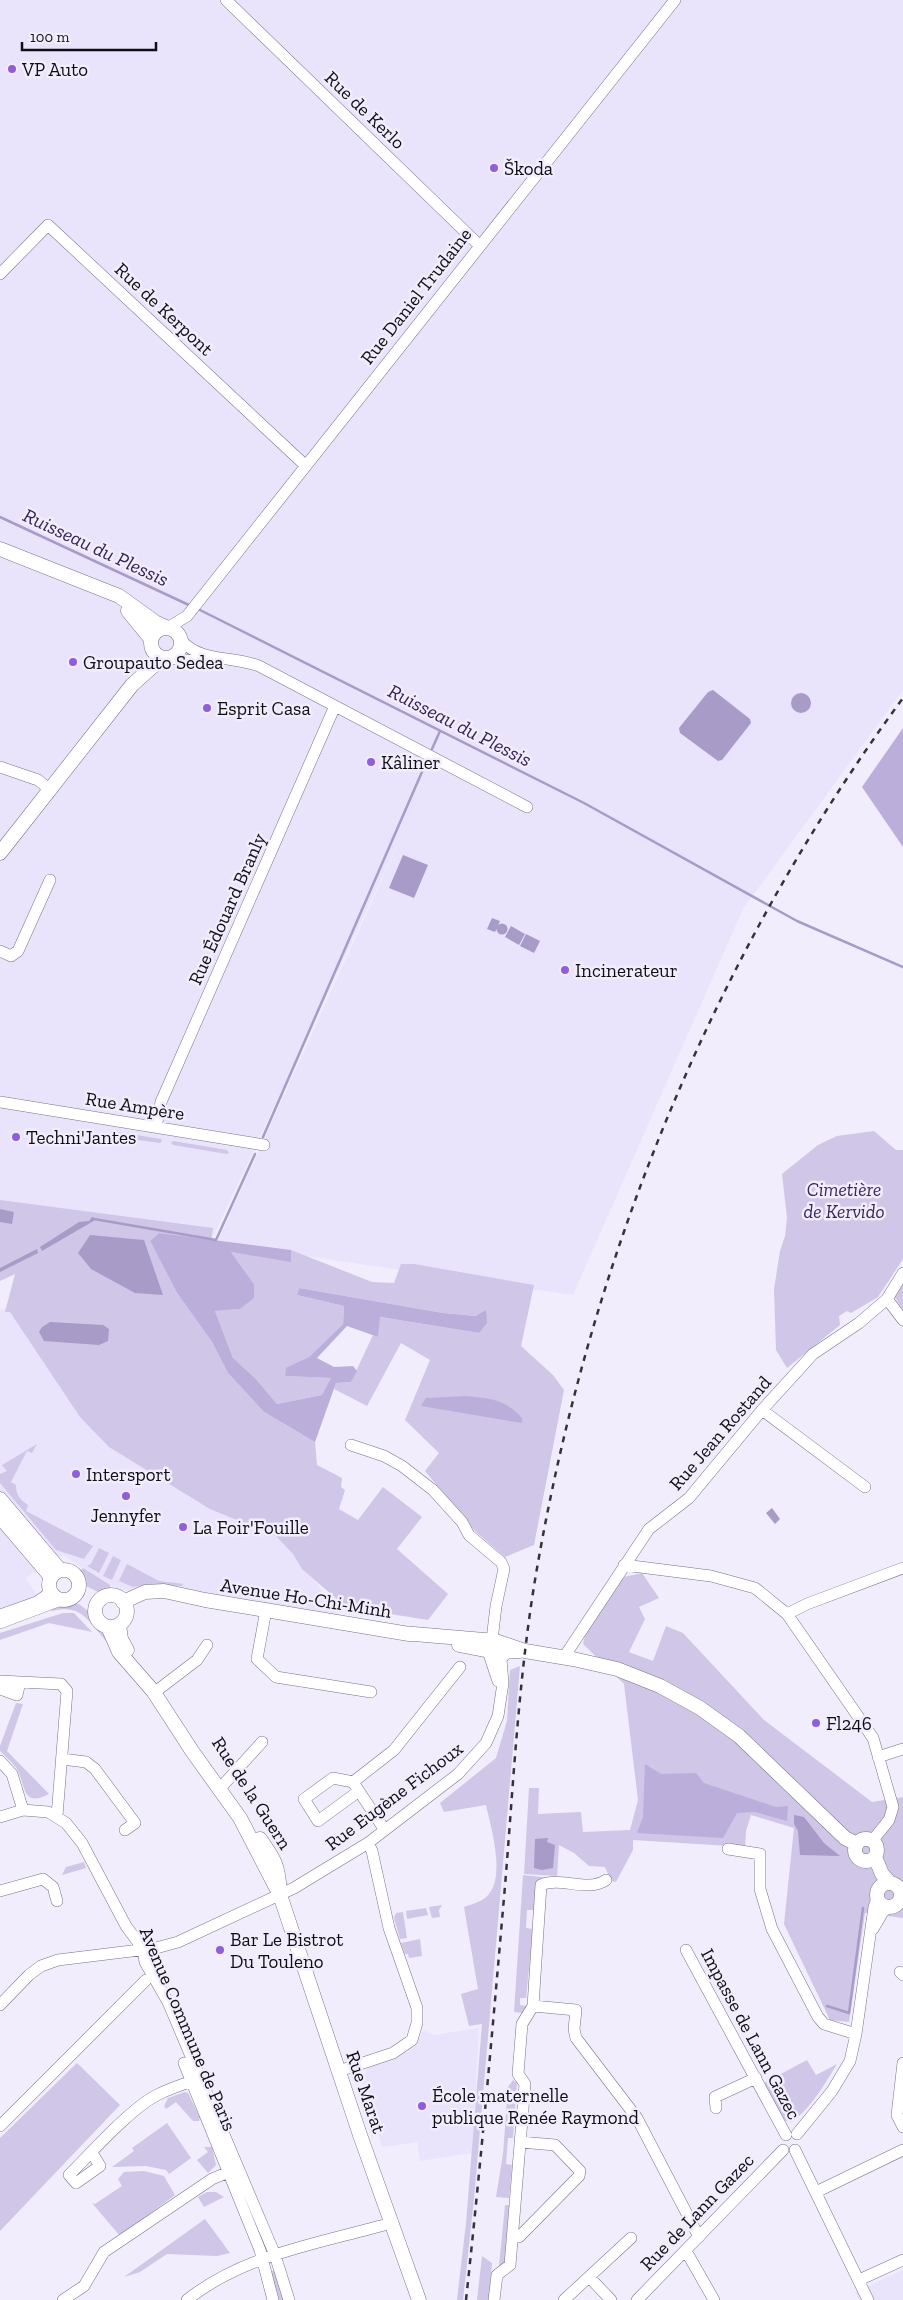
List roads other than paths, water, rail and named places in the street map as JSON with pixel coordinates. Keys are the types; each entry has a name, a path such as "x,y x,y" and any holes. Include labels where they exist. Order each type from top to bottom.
{"main road":[{"path":"0,549 94,588 119,596 155,622 174,629 181,639 180,650 152,667 132,685"},
{"path":"94,588 130,612 151,642 154,652 168,658"},
{"path":"0,853 132,685 150,653 151,642 157,631 168,627"},
{"path":"0,1499 56,1574"},
{"path":"0,1518 56,1574"},
{"path":"73,1572 78,1579 77,1591 66,1600 56,1596 50,1582 56,1574 73,1572"},
{"path":"77,1591 98,1604"},
{"name":"Avenue Ho-Chi-Minh","path":"119,1617 145,1592 164,1591 205,1600 490,1646"},
{"path":"109,1596 119,1598 119,1617 103,1625 96,1618 98,1604 109,1596"},
{"name":"Rue de la Guern","path":"119,1617 121,1639 126,1648 159,1688 276,1864 279,1871 280,1895"},
{"name":"Rue de la Guern","path":"119,1617 119,1652 153,1691 192,1751 240,1818 280,1895"},
{"path":"490,1646 507,1652 525,1651"},
{"path":"490,1646 564,1657 617,1669 660,1686 700,1708 739,1736 846,1838 857,1844"},
{"path":"862,1840 872,1841 877,1850 871,1859 860,1859 855,1854 857,1844 862,1840"},
{"path":"871,1859 882,1874 892,1896"},
{"name":"Rue Marat","path":"280,1895 338,2071 418,2300"}],"street":[{"name":"Rue de Kerlo","path":"226,0 480,246"},
{"name":"Rue Daniel Trudaine","path":"168,627 187,616 675,0"},
{"name":"Rue de Kerpont","path":"0,274 48,225 306,466"},
{"name":"Rue Daniel Trudaine","path":"181,639 187,616"},
{"path":"181,639 192,651 200,654 259,666 527,808"},
{"path":"168,658 210,663 237,660"},
{"name":"Rue Édouard Branly","path":"156,1127 161,1102 335,706"},
{"path":"0,767 38,780 50,790"},
{"path":"0,951 12,956 18,951 50,880"},
{"name":"Rue Ampère","path":"0,1102 264,1146"},
{"name":"Rue Jean Rostand","path":"564,1657 649,1529 689,1498 762,1410 813,1354 859,1323 887,1299 903,1273"},
{"path":"887,1299 903,1320"},
{"path":"762,1410 865,1487"},
{"path":"352,1445 384,1456 402,1466 433,1490 462,1522 469,1535 501,1562 504,1569 490,1646"},
{"path":"624,1565 711,1576 755,1588 787,1614 873,1738 892,1802 892,1812 886,1826 872,1841"},
{"path":"787,1614 807,1604 903,1568"},
{"path":"0,1615 56,1596"},
{"path":"0,1623 56,1596"},
{"path":"266,1610 256,1659 276,1677 370,1692"},
{"path":"159,1688 197,1660 207,1645"},
{"name":"Rue Eugène Fichoux","path":"490,1646 500,1700"},
{"name":"Rue Eugène Fichoux","path":"0,2005 29,1975 41,1966 58,1960 137,1950 178,1942 280,1895 368,1843 458,1774 477,1754 493,1730 503,1683 501,1659 507,1652"},
{"path":"384,1829 356,1786 394,1750 460,1667"},
{"path":"0,1680 60,1684 67,1691 57,1816 38,1809 24,1810 0,1816"},
{"path":"0,1689 17,1695 20,1682"},
{"path":"224,1784 262,1742"},
{"path":"878,1757 903,1749"},
{"path":"62,1759 86,1762 95,1769 135,1823 125,1830"},
{"path":"0,1761 12,1774 24,1810"},
{"name":"Avenue Commune de Paris","path":"57,1816 73,1831 82,1843 126,1926 137,1950 146,1980 159,2002 195,2080 233,2170 275,2255 289,2300"},
{"path":"338,2071 393,2053 412,2040 417,2022 417,2008 389,1928 372,1851 368,1843"},
{"path":"728,1849 760,1854 760,1889 772,1929 818,2017 824,2024 856,2034"},
{"path":"0,1891 43,1879 53,1887 57,1901"},
{"path":"494,2300 497,2275 510,2265 525,2084 518,2074 522,2024 533,2006 541,1886 547,1883 600,1884 606,1880"},
{"path":"795,2150 792,2153 787,2153 783,2150 782,2144 832,2090 850,2061 856,2034 874,1907 892,1896"},
{"name":"Avenue Commune de Paris","path":"137,1950 168,2002 195,2080"},
{"name":"Impasse de Lann Gazec","path":"686,1950 756,2078 791,2134"},
{"path":"0,2126 146,1980"},
{"path":"533,2006 576,2010 574,2029 576,2038 637,2118 699,2237"},
{"path":"903,2063 897,2115 903,2127"},
{"path":"716,2108 715,2097 756,2078"},
{"path":"92,2153 135,2111 156,2095 195,2080"},
{"path":"791,2134 798,2138 795,2150 868,2300"},
{"path":"513,2237 519,2236 579,2176 580,2171 555,2145 520,2142"},
{"name":"Rue de Lann Gazec","path":"636,2300 783,2150"},
{"path":"816,2192 903,2150"},
{"path":"63,2300 84,2286 104,2252 212,2179 233,2170"},
{"name":"Avenue Commune de Paris","path":"233,2170 260,2250 273,2300"},
{"path":"187,2300 220,2278 261,2259 391,2223"},
{"path":"564,2300 631,2238"},
{"path":"686,2250 714,2300"},
{"path":"859,2280 903,2260"},
{"path":"589,2277 611,2300"}],"waterway":[{"name":"Ruisseau du Plessis","path":"0,517 191,606"},
{"name":"Ruisseau du Plessis","path":"198,609 584,803 797,921 903,967"},
{"path":"432,749 440,731"},
{"path":"263,1137 425,765"},
{"path":"94,1219 216,1240 255,1154"},
{"path":"827,2006 849,2013 863,1908"}],"railway":[{"path":"466,2300 487,2093 518,1722 532,1598 563,1442 593,1328 629,1217 672,1107 721,1000 775,896 836,795 903,698"}],"place":[{"name":"VP Auto","path":"12,69"},
{"name":"Škoda","path":"494,168"},
{"name":"Groupauto Sedea","path":"73,662"},
{"name":"Esprit Casa","path":"207,708"},
{"name":"Kâliner","path":"371,762"},
{"name":"Incinerateur","path":"565,970"},
{"name":"Techni'Jantes","path":"16,1137"},
{"name":"Intersport","path":"76,1474"},
{"name":"Jennyfer","path":"126,1496"},
{"name":"La Foir'Fouille","path":"183,1527"},
{"name":"Fl246","path":"816,1723"},
{"name":"Bar Le Bistrot Du Touleno","path":"220,1950"},
{"name":"École maternelle publique Renée Raymond","path":"422,2106"}],"park label":[{"name":"Cimetière de Kervido","path":"844,1200"}]}
